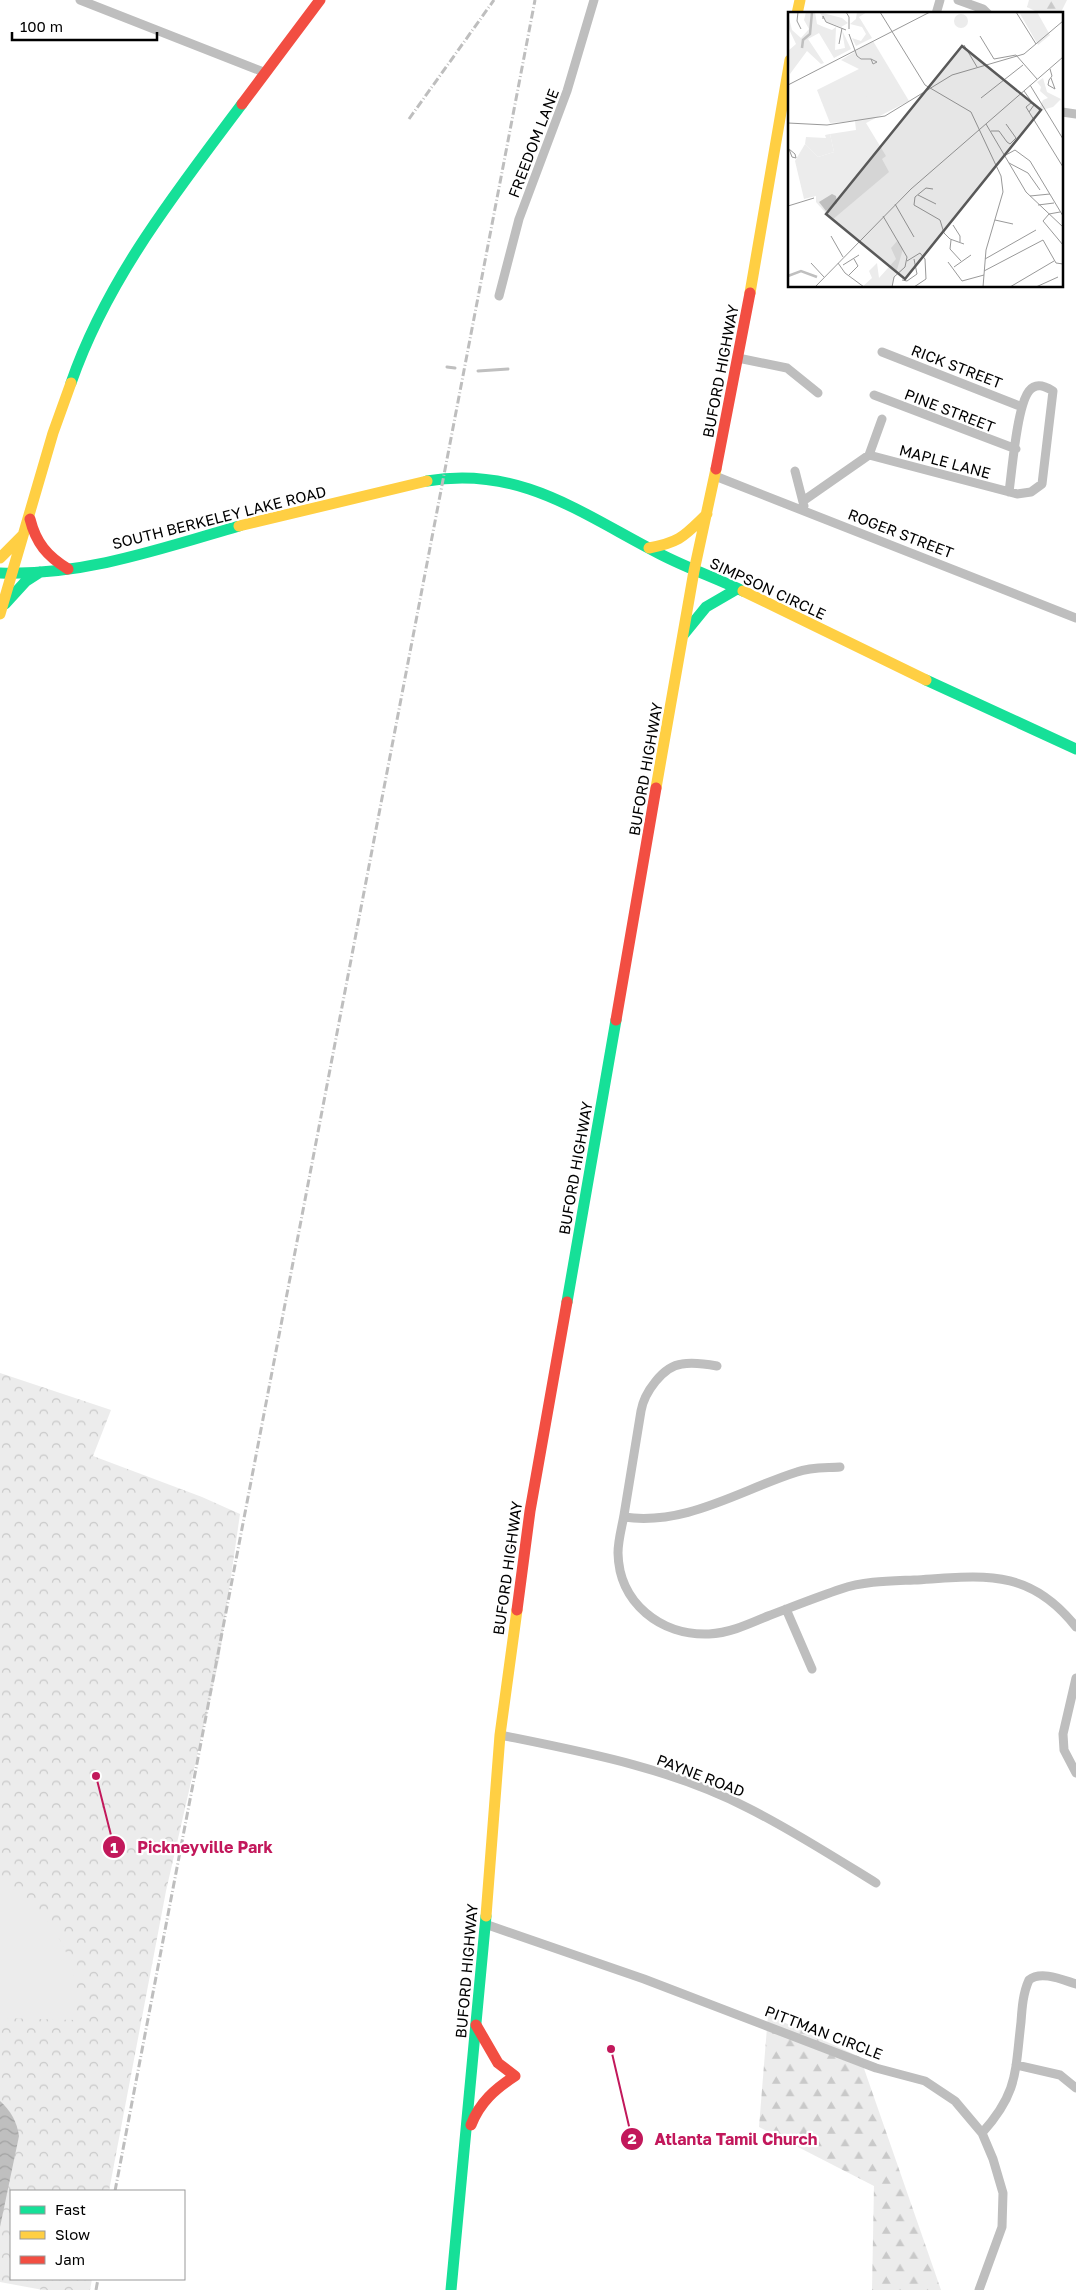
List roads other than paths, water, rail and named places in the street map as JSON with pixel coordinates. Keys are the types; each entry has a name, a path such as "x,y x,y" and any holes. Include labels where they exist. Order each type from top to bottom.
{"main road":[{"path":"1,611 6,574 30,519 54,434 78,362 108,302 157,217 320,0"},
{"name":"BUFORD HIGHWAY","path":"450,2290 486,1924 500,1735 530,1511 694,572 715,476 760,242 788,72"},
{"name":"SIMPSON CIRCLE","path":"443,479 466,476 516,482 570,503 694,572 718,579 970,701 1076,749"},
{"name":"SOUTH BERKELEY LAKE ROAD","path":"6,574 68,569 110,561 251,523 425,481 443,479"},
{"path":"649,548 672,544 683,537 707,514"},
{"path":"30,519 38,546 44,554 68,569"},
{"path":"0,558 25,533"},
{"path":"1,611 26,581 40,572"},
{"path":"683,635 706,607 737,589"},
{"path":"465,2141 476,2111 492,2091 515,2076 498,2063 476,2025"}],"street":[{"path":"80,0 266,73"},
{"name":"FREEDOM LANE","path":"499,296 519,219 567,91 594,0"},
{"path":"958,0 983,9 986,12"},
{"name":"RICK STREET","path":"882,352 1022,407"},
{"path":"738,358 787,368 818,393"},
{"path":"1009,492 1017,494 1031,492 1042,484 1053,390 1044,385 1038,386 1029,391 1022,407"},
{"name":"PINE STREET","path":"874,395 1016,449"},
{"name":"MAPLE LANE","path":"869,455 1009,492 1022,407"},
{"path":"803,501 869,455 882,419"},
{"path":"795,471 806,511"},
{"name":"ROGER STREET","path":"715,476 1076,618"},
{"path":"717,1366 680,1364 660,1376 642,1403 618,1553 624,1580 638,1605 666,1627 687,1633 710,1634 735,1629 844,1587 875,1582 977,1576 1004,1578 1035,1589 1063,1610 1076,1627"},
{"path":"624,1517 647,1519 678,1516 799,1471 840,1467"},
{"path":"786,1609 812,1669"},
{"path":"1076,1678 1063,1734 1064,1750 1076,1774"},
{"name":"PAYNE ROAD","path":"500,1735 597,1754 679,1779 747,1807 813,1843 876,1883"},
{"name":"PITTMAN CIRCLE","path":"486,1924 644,1979 876,2068 925,2081 955,2101 982,2133 993,2159 1003,2193 1002,2227 979,2290"},
{"path":"982,2133 996,2117 1010,2093 1016,2065 1023,2004 1029,1980 1044,1975 1076,1984"},
{"path":"1016,2065 1060,2075 1076,2088"}],"water":[{"path":"0,2101 13,2117 19,2136 0,2227"}],"waterway":[{"path":"447,367 455,368"},
{"path":"478,371 508,369"}],"railway":[{"path":"409,119 494,0"},
{"path":"115,2190 535,0"},
{"path":"96,2290 98,2280"}],"place":[{"name":"Pickneyville Park","path":"96,1776"},
{"name":"Atlanta Tamil Church","path":"611,2049"}]}
